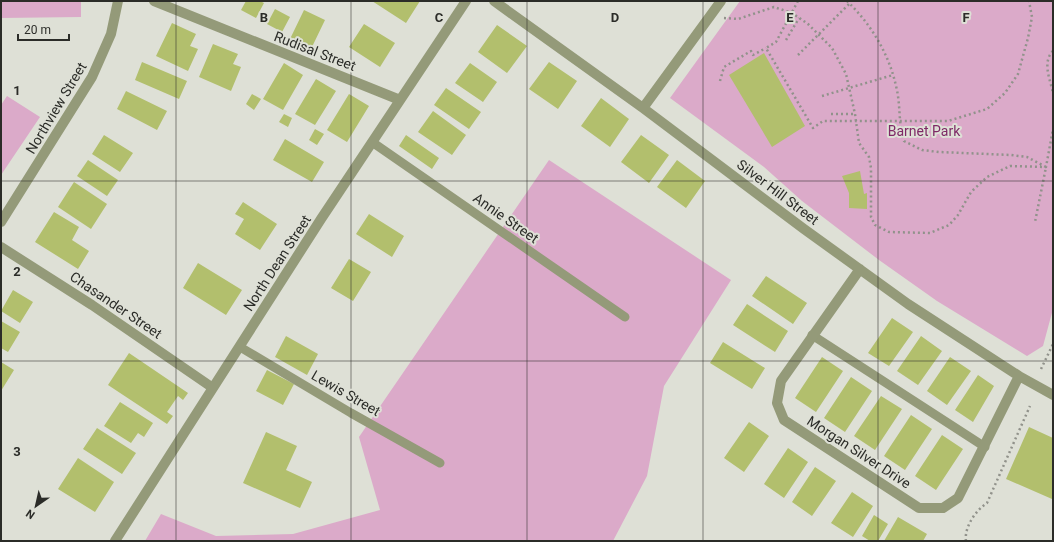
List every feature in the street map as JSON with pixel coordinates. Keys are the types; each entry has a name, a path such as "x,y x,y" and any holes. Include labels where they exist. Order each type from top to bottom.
{"street":[{"name":"Northview Street","path":"1,222 92,78 111,34 118,1"},
{"name":"Rudisal Street","path":"154,1 400,100"},
{"name":"North Dean Street","path":"115,541 372,142 466,1"},
{"name":"Silver Hill Street","path":"494,1 643,108 908,304 1019,376 1053,395"},
{"path":"643,108 721,1"},
{"name":"Chasander Street","path":"1,247 92,305 213,388"},
{"name":"Morgan Silver Drive","path":"860,269 781,381 777,403 784,420 791,425 919,508 943,508 958,498 985,447 1019,376"}],"lane":[{"name":"Annie Street","path":"372,142 625,317"},
{"path":"812,335 985,447"},
{"name":"Lewis Street","path":"240,347 440,463"}],"path":[{"path":"720,81 724,67 751,51 753,55 776,42 798,1"},
{"path":"766,48 813,128 823,121 948,121 987,109 1005,93 1018,74 1032,17 1029,1"},
{"path":"798,55 819,35 849,2 877,38 893,75 904,141 922,150 1016,155 1027,157 1046,167"},
{"path":"713,13 727,19 738,19 774,7 792,13 808,24 832,48 846,74 850,88 859,143 869,157 871,168 871,217 875,225 889,232 930,233 949,225 958,215 971,192 987,176 1010,166 1046,167"},
{"path":"786,40 798,18"},
{"path":"1053,51 1050,54 1047,68 1053,93"},
{"path":"822,96 893,75"},
{"path":"1049,77 1053,78"},
{"path":"831,114 855,114"},
{"path":"1035,222 1053,129"},
{"path":"1041,369 1053,344"},
{"path":"966,541 966,535 979,508 988,503 1030,406"}],"green space":[{"path":"1,1 81,1 81,17 1,18"},
{"name":"Barnet Park","path":"740,1 1053,1 1053,309 1043,346 1027,356 937,301 879,260 802,201 764,167 670,98"},
{"path":"7,96 40,117 1,175 1,105"},
{"path":"549,160 731,280 664,386 647,476 613,541 145,541 161,514 216,536 293,534 380,510 359,437"}],"building":[{"path":"246,1 260,1 264,3 256,18 241,10"},
{"path":"372,1 420,1 406,23"},
{"path":"275,9 290,17 282,32 267,24"},
{"path":"304,10 325,20 311,49 290,39"},
{"path":"172,23 196,34 190,46 198,49 188,71 156,56"},
{"path":"364,24 395,43 380,67 349,47"},
{"path":"497,25 527,46 507,73 478,52"},
{"path":"213,44 238,54 233,64 241,67 231,91 199,77"},
{"path":"764,53 805,126 772,147 729,75"},
{"path":"142,62 187,81 179,99 135,80"},
{"path":"549,62 577,81 558,109 529,89"},
{"path":"284,63 303,75 283,110 263,99"},
{"path":"470,63 497,82 483,102 455,83"},
{"path":"316,79 336,91 315,125 295,114"},
{"path":"446,88 481,112 469,129 434,105"},
{"path":"126,91 167,111 157,130 117,109"},
{"path":"252,94 261,99 254,110 246,104"},
{"path":"349,94 369,106 347,142 327,130"},
{"path":"601,98 629,119 610,147 581,126"},
{"path":"433,111 466,135 452,155 418,132"},
{"path":"284,114 292,118 288,127 279,122"},
{"path":"315,129 324,134 317,145 309,140"},
{"path":"104,135 133,153 120,172 92,154"},
{"path":"406,135 439,158 432,169 399,146"},
{"path":"641,135 669,155 649,183 621,162"},
{"path":"285,139 324,162 312,182 273,160"},
{"path":"88,160 118,180 107,196 77,176"},
{"path":"677,160 705,181 686,208 657,187"},
{"path":"860,171 864,194 867,193 867,209 849,208 849,193 842,176"},
{"path":"74,182 107,204 91,229 58,207"},
{"path":"243,202 277,224 260,250 235,234 244,219 235,214"},
{"path":"54,212 79,227 72,240 89,251 78,269 35,242"},
{"path":"369,214 404,236 392,257 356,234"},
{"path":"349,259 371,272 353,301 331,288"},
{"path":"198,263 242,290 226,315 183,288"},
{"path":"766,276 807,303 793,324 752,296"},
{"path":"13,290 33,302 20,323 1,311"},
{"path":"747,304 788,331 775,352 733,325"},
{"path":"892,318 913,332 889,366 868,353"},
{"path":"1,321 20,332 8,352 1,348"},
{"path":"286,336 318,354 307,375 275,357"},
{"path":"921,336 942,351 918,385 897,371"},
{"path":"723,342 765,368 752,389 710,363"},
{"path":"129,353 188,393 183,400 178,396 167,412 173,416 167,424 108,385"},
{"path":"822,357 843,371 816,412 795,398"},
{"path":"950,357 971,371 947,405 927,391"},
{"path":"1,362 14,370 1,391"},
{"path":"267,370 294,384 283,405 256,391"},
{"path":"978,375 994,386 973,422 955,410"},
{"path":"851,377 872,391 845,432 824,418"},
{"path":"881,396 902,409 875,450 854,436"},
{"path":"120,402 153,423 144,437 138,433 131,443 104,426"},
{"path":"911,415 932,429 905,470 884,456"},
{"path":"749,422 769,436 744,472 724,458"},
{"path":"1029,427 1053,438 1052,499 1006,479"},
{"path":"97,428 136,453 122,474 83,449"},
{"path":"266,432 297,446 286,470 312,482 300,508 243,483"},
{"path":"942,435 963,449 936,490 915,476"},
{"path":"788,448 808,462 784,498 764,484"},
{"path":"78,458 114,482 95,512 58,489"},
{"path":"815,467 836,481 812,516 792,502"},
{"path":"852,492 873,506 853,537 831,523"},
{"path":"874,515 888,524 878,541 870,541 862,536"},
{"path":"898,517 927,534 923,541 884,541"}]}
